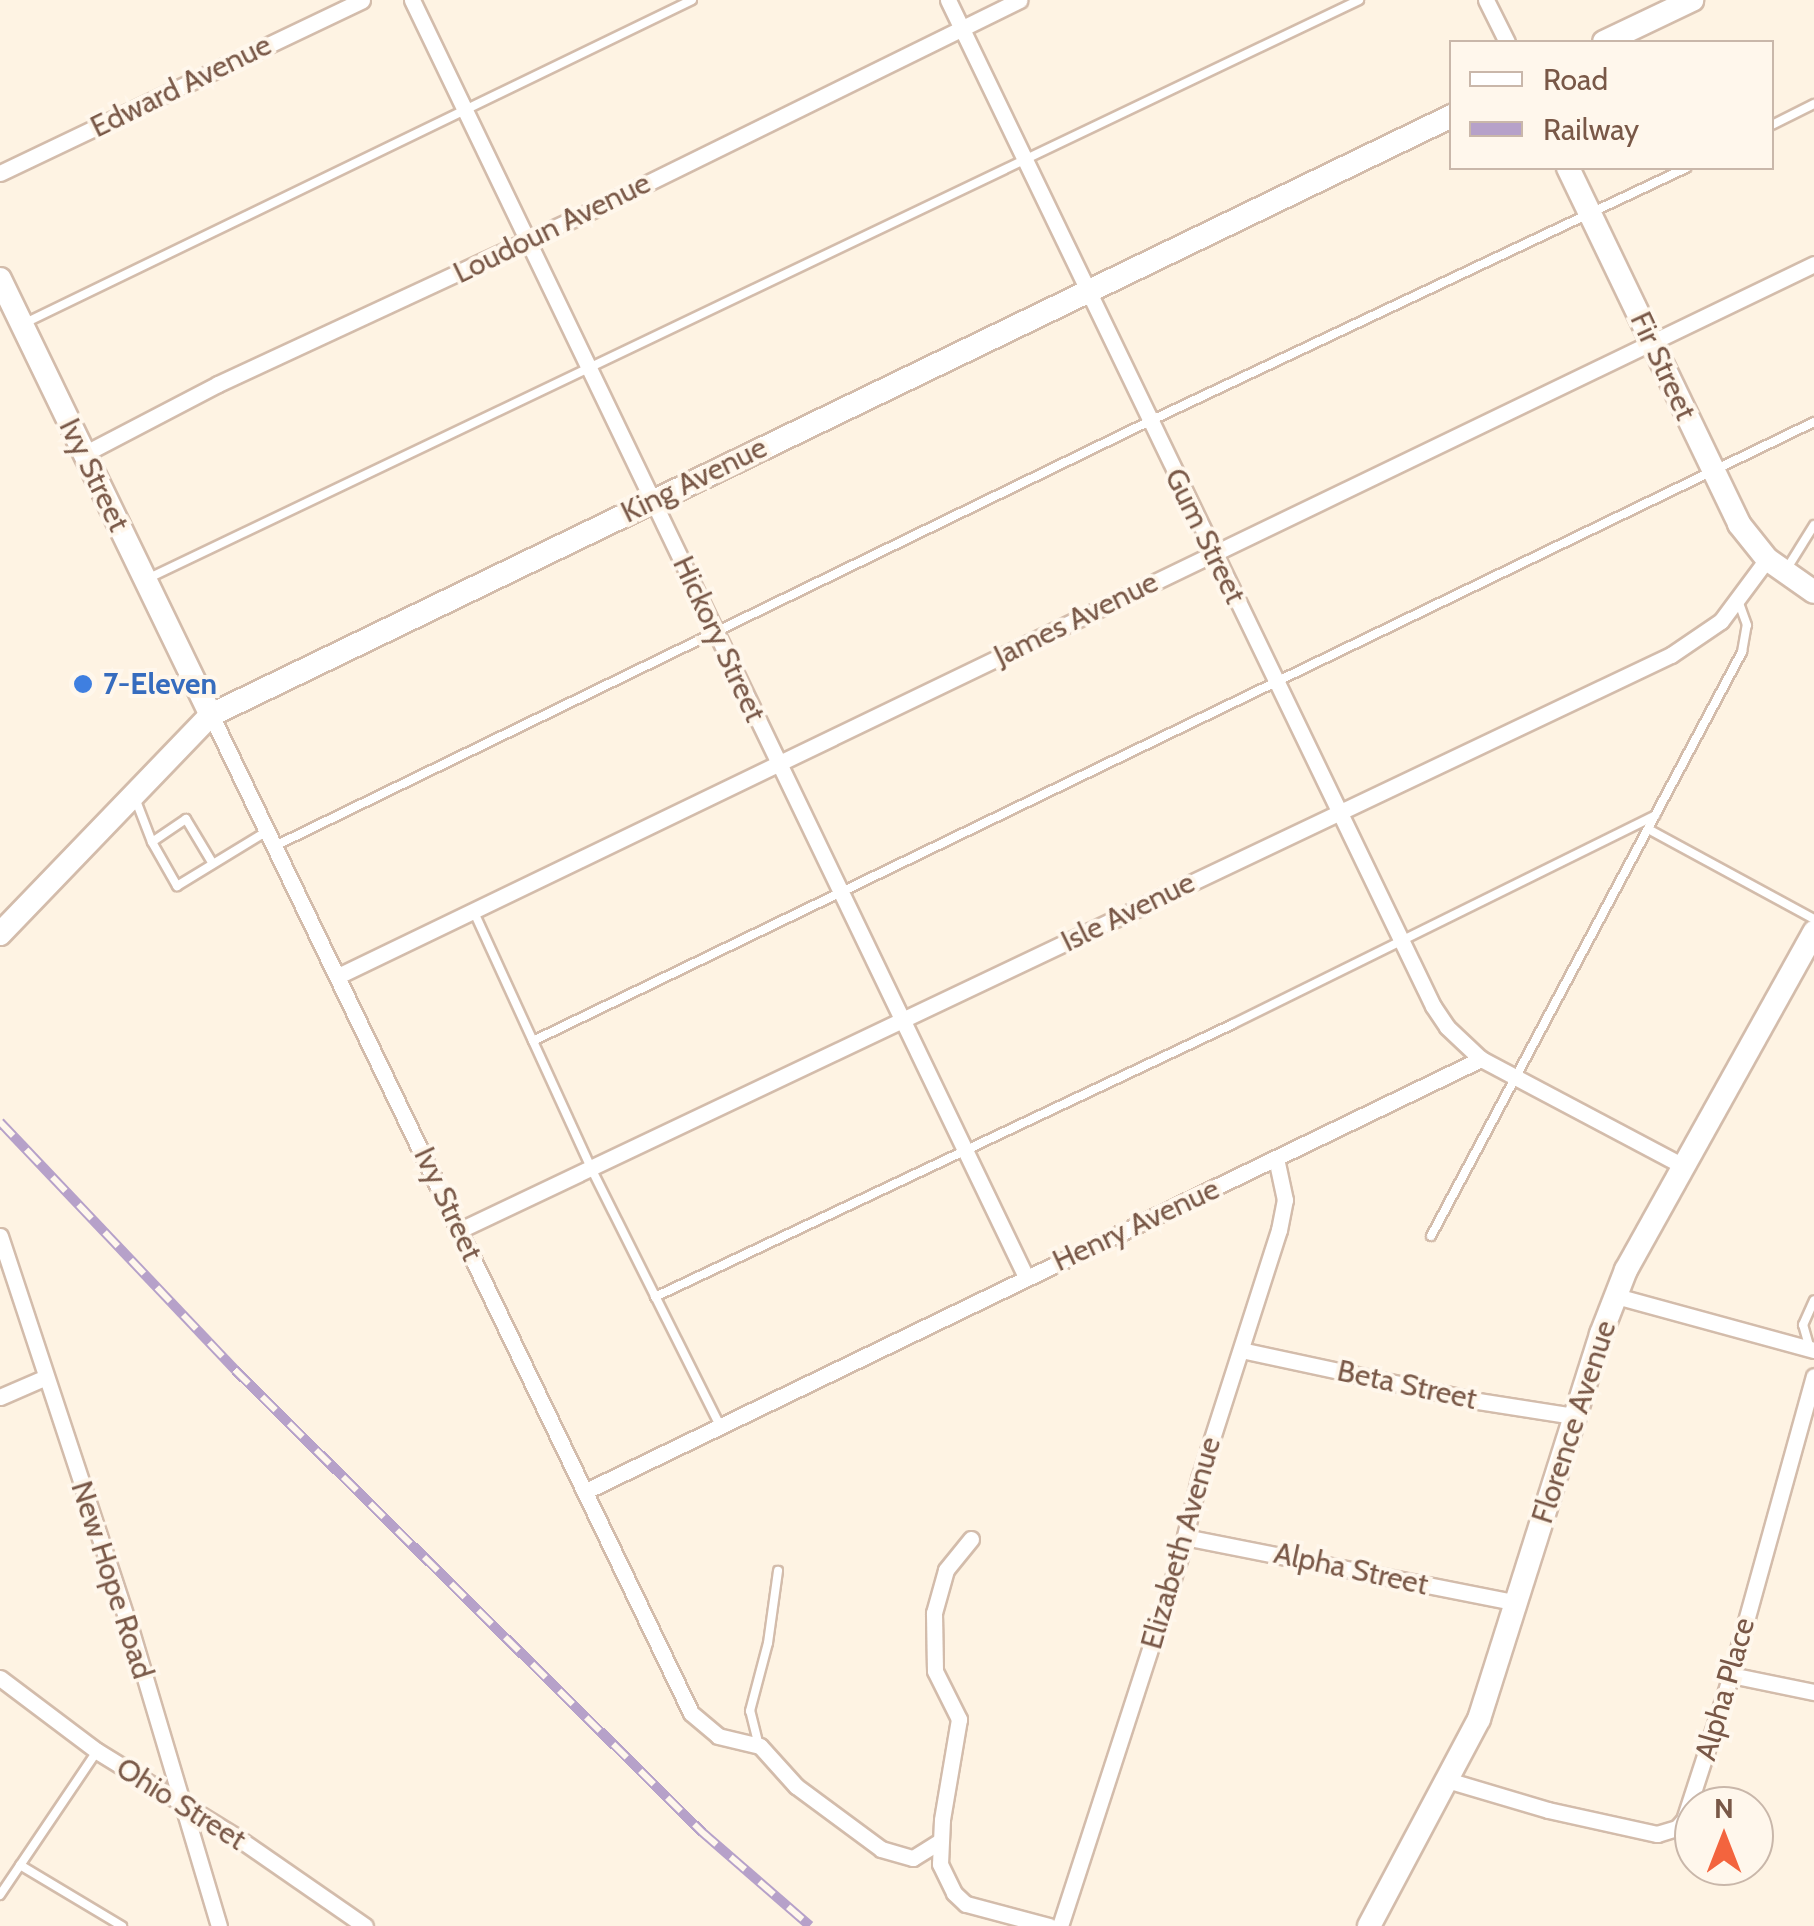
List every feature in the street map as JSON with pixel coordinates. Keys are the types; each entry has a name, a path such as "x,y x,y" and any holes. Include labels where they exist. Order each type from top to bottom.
{"street":[{"name":"Edward Avenue","path":"0,173 362,0"},
{"name":"Hickory Street","path":"412,0 1026,1277"},
{"name":"Gum Street","path":"948,0 1400,940 1447,1027 1482,1059"},
{"name":"Loudoun Avenue","path":"84,454 218,384 528,241 1020,0"},
{"path":"1486,0 1506,40"},
{"path":"1608,40 1692,0"},
{"name":"King Avenue","path":"0,934 212,716 1449,117"},
{"name":"Fir Street","path":"1569,170 1740,524 1775,566"},
{"name":"James Avenue","path":"338,976 1814,264"},
{"name":"Ivy Street","path":"0,280 691,1713 718,1736 760,1746"},
{"path":"1775,566 1814,592"},
{"name":"Isle Avenue","path":"460,1230 1671,654 1699,639 1775,566"},
{"name":"Florence Avenue","path":"1368,1926 1479,1719 1616,1296 1683,1166 1814,932"},
{"path":"1482,1059 1683,1166"},
{"name":"Henry Avenue","path":"586,1491 1482,1059"},
{"name":"Elizabeth Avenue","path":"1060,1926 1185,1537 1282,1215 1284,1184 1276,1158"},
{"name":"New Hope Road","path":"0,1236 183,1803 218,1926"},
{"path":"1616,1296 1812,1353"},
{"name":"Beta Street","path":"1241,1350 1574,1416"},
{"name":"Alpha Place","path":"1447,1780 1548,1810 1666,1833 1684,1820 1730,1675 1814,1376"},
{"path":"0,1397 46,1377"},
{"name":"Alpha Street","path":"1185,1537 1517,1603"},
{"path":"972,1538 946,1570 934,1613 935,1671 959,1719 940,1841 945,1879 966,1904 1050,1926"},
{"path":"1730,1675 1814,1692"},
{"name":"Ohio Street","path":"0,1678 97,1751 183,1803 365,1926"},
{"path":"760,1746 796,1786 881,1849 912,1858 940,1841"}],"lane":[{"path":"21,325 692,0"},
{"path":"145,580 1359,0"},
{"path":"1774,124 1814,104"},
{"path":"133,794 152,842 177,886 213,864 271,838 481,750 716,630 1682,170"},
{"path":"532,1042 1814,422"},
{"path":"1775,566 1814,525"},
{"path":"1431,1236 1742,652 1747,625 1739,602"},
{"path":"656,1297 1655,815"},
{"path":"152,842 186,819 213,864"},
{"path":"1648,828 1814,919"},
{"path":"473,910 590,1168 720,1426"},
{"path":"1812,1353 1803,1326 1814,1300"},
{"path":"760,1746 750,1711 768,1644 778,1571"},
{"path":"0,1895 97,1751"},
{"path":"20,1864 122,1926"}],"railway":[{"path":"0,1122 235,1370 702,1832 810,1926"}],"place":[{"name":"7-Eleven","path":"83,684"}]}
